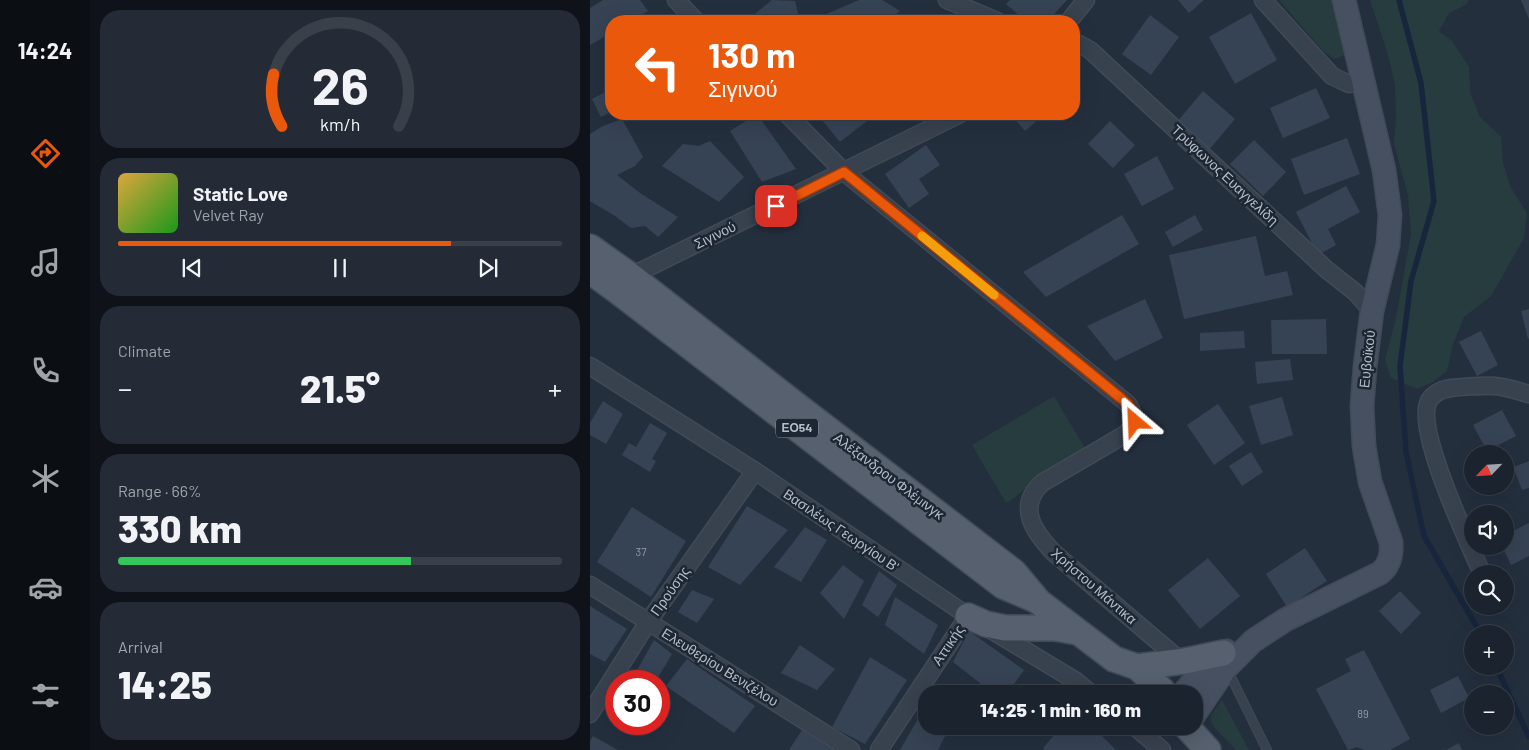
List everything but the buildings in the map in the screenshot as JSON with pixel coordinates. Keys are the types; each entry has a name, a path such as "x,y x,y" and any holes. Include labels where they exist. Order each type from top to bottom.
{"main road":[{"name":"Αλέξανδρου Φλέμινγκ","path":"590,246 1014,572 1039,602 1079,633 1114,659 1138,666 1157,685"},
{"name":"Αλέξανδρου Φλέμινγκ","path":"590,271 1003,586 1039,602"},
{"path":"968,616 986,624 1006,628 1048,627 1079,633"},
{"name":"Αλέξανδρου Φλέμινγκ","path":"1114,659 1126,679 1132,685"},
{"path":"1138,666 1225,660"},
{"path":"1194,735 1208,750"}],"street":[{"path":"676,0 690,15"},
{"path":"948,0 983,15"},
{"path":"1074,15 1086,0"},
{"path":"1263,0 1332,76 1349,84 1362,80"},
{"name":"Ευβοϊκού","path":"1190,685 1205,667 1225,660 1285,620 1380,573 1389,562 1392,551 1391,542 1370,482 1364,446 1362,406 1372,311 1388,244 1390,215 1384,170 1344,0"},
{"name":"Τρύφωνος Ευαγγελίδη","path":"1080,45 1090,50 1320,263 1355,292 1372,311"},
{"name":"Χρήστου Μάντικα","path":"793,120 844,172 1128,404 1134,413 1135,422 1131,430 1036,489 1030,498 1028,506 1029,516 1043,541 1054,553 1180,662"},
{"name":"Σιγινού","path":"631,276 948,120"},
{"name":"Βασιλέως Γεωργίου Β'","path":"590,366 755,471 968,616 1081,685"},
{"path":"1478,565 1455,513 1431,447 1427,407 1430,400 1445,388 1494,386 1529,394"},
{"name":"Προύσης","path":"590,714 648,622 755,471"},
{"name":"Ελευθερίου Βενιζέλου","path":"590,585 851,750"},
{"name":"Αττικής","path":"878,750 968,616"},
{"path":"1203,699 1225,660"},
{"path":"1144,735 1162,750"}],"lane":[{"path":"1225,660 1267,750"}],"green space":[{"path":"1279,0 1336,0 1346,44 1344,55 1335,59 1324,52"},
{"path":"1370,0 1468,0 1467,4 1449,13 1439,31 1452,41 1469,67 1470,92 1480,117 1501,137 1503,163 1511,188 1527,213 1524,238 1491,296 1464,317 1453,344 1447,371 1433,382 1417,389 1391,378 1385,360 1396,318 1411,234 1408,195 1394,144 1396,116 1395,84 1388,55"},
{"path":"1054,396 1086,450 1042,475 1006,503 972,445"},
{"path":"1222,700 1249,750 1236,750 1211,722 1211,715"}],"waterway":[{"path":"1399,0 1421,83 1434,201 1411,281 1400,366 1406,452 1424,536 1476,625"},
{"path":"1500,675 1529,737"}],"slow traffic":[{"path":"922,236 994,295"}],"route":[{"path":"776,206 844,172 1128,404 1134,413 1135,422"}]}
